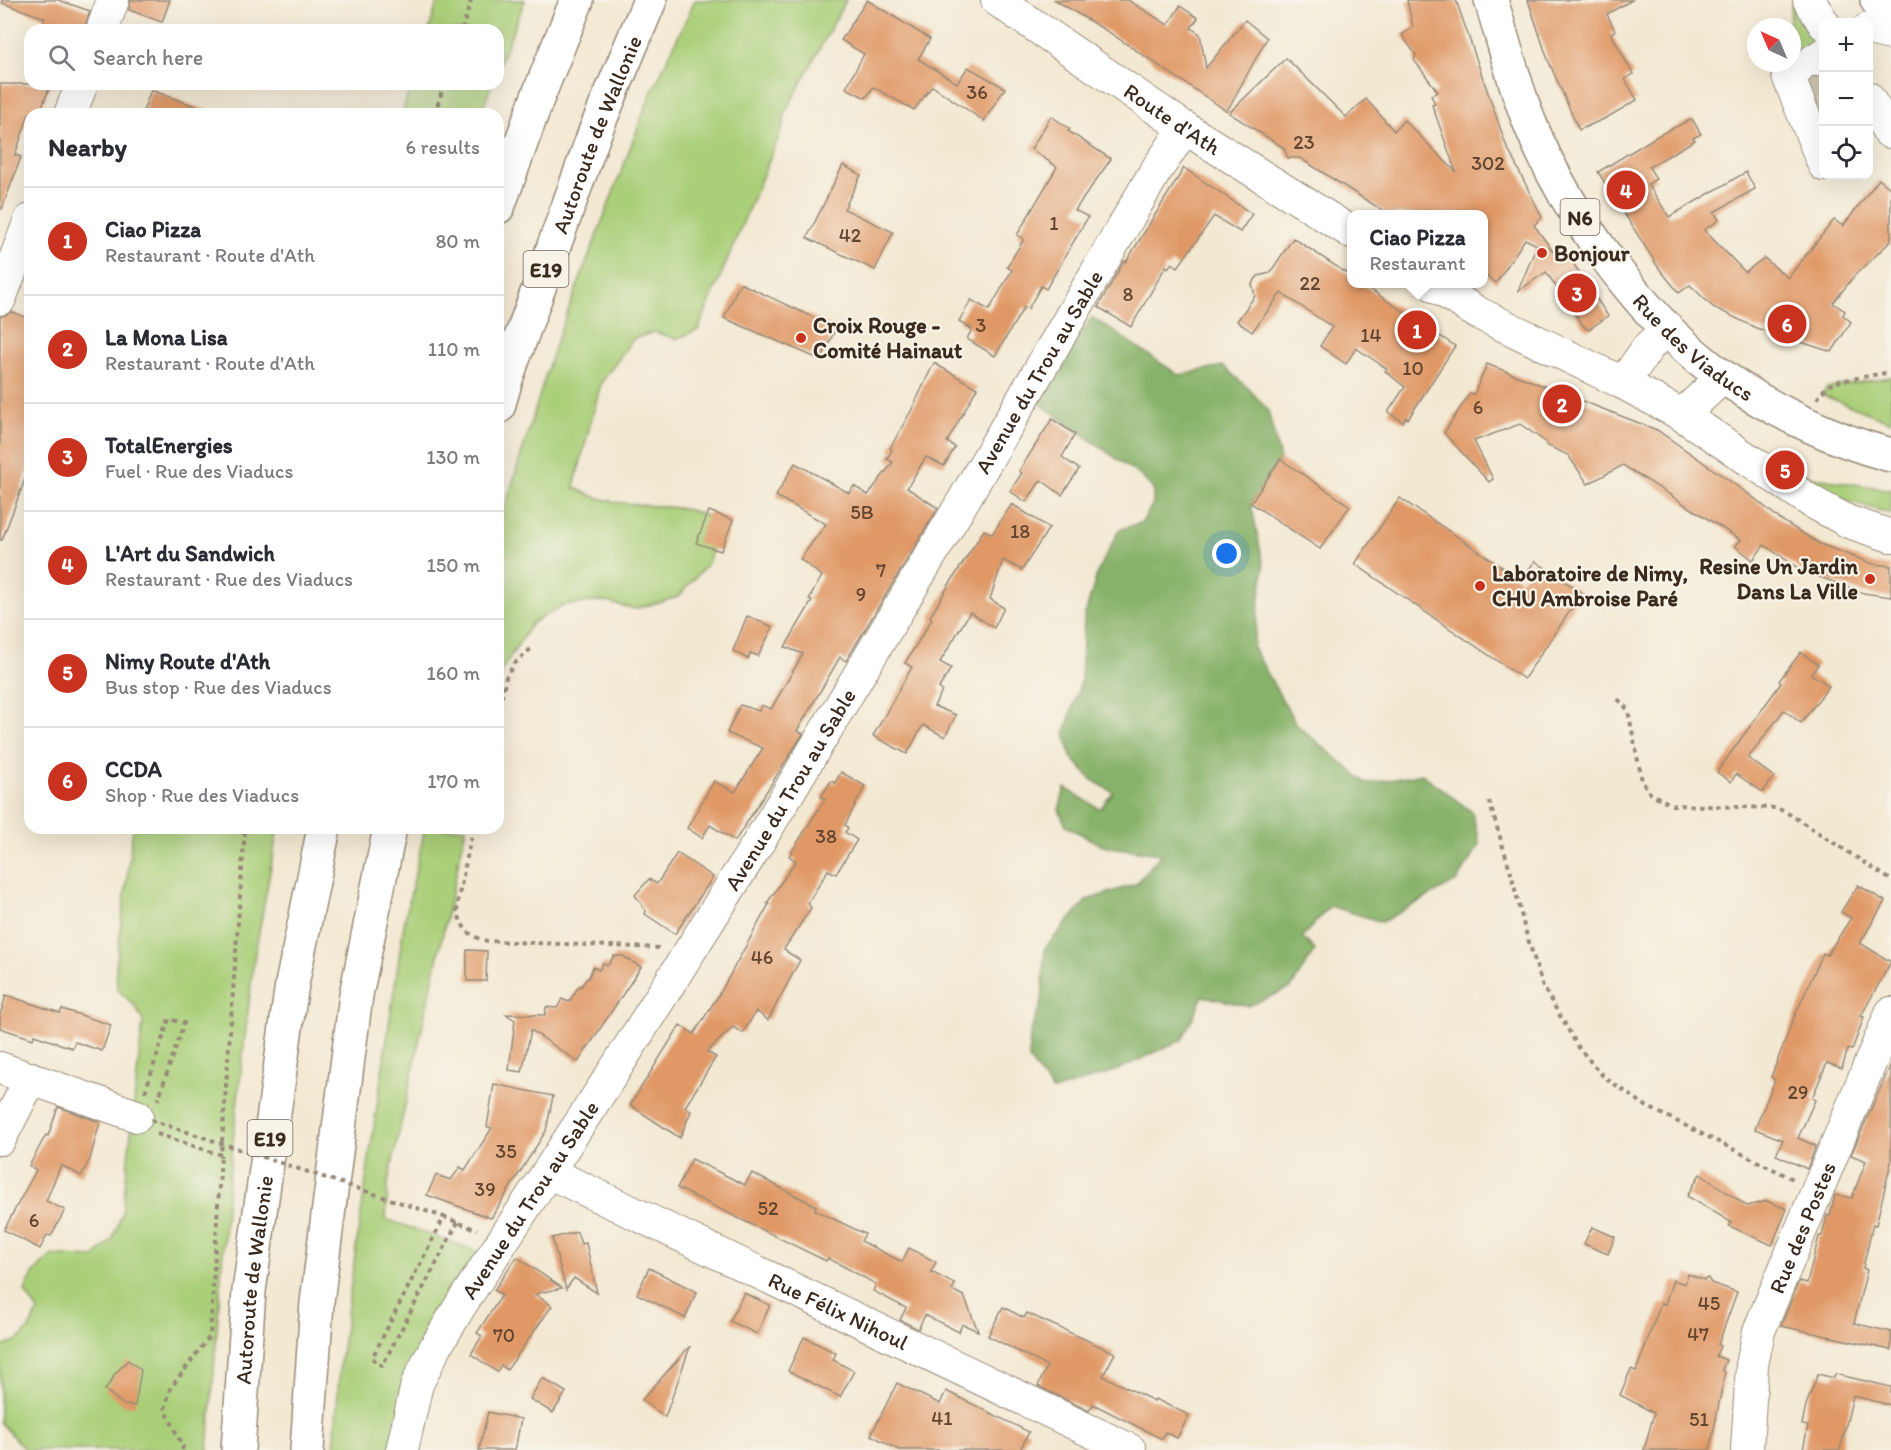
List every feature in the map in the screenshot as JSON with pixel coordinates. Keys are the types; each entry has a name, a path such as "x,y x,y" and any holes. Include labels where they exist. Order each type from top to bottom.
{"main road":[{"path":"504,190 537,99 577,0"},
{"name":"Autoroute de Wallonie","path":"504,386 595,132 650,0"},
{"name":"Rue des Viaducs","path":"1491,0 1531,126 1551,169 1574,209 1612,264 1668,328 1689,350 1723,377 1798,420 1891,455"},
{"path":"1877,0 1891,21"},
{"name":"Autoroute de Wallonie","path":"238,1450 249,1291 292,984 323,834"},
{"path":"307,1450 318,1302 356,995 389,834"}],"street":[{"path":"104,24 113,0"},
{"name":"Route d'Ath","path":"997,0 1185,128 1347,229"},
{"path":"1873,30 1891,34"},
{"path":"72,108 79,90"},
{"name":"Avenue du Trou au Sable","path":"402,1450 417,1384 435,1348 691,949 814,750 959,508 1155,172 1185,128"},
{"path":"0,299 24,236"},
{"path":"1438,288 1478,313 1623,383 1682,415 1812,502 1849,522 1891,536"},
{"path":"1623,383 1649,346 1668,328"},
{"path":"1682,415 1723,377"},
{"name":"Rue des Postes","path":"1747,1450 1752,1365 1759,1331 1891,1013"},
{"path":"0,1068 137,1116"},
{"path":"0,1140 31,1078"},
{"name":"Rue Félix Nihoul","path":"548,1172 1130,1450"}],"path":[{"path":"464,24 471,0"},
{"path":"437,108 442,90"},
{"path":"1798,420 1827,386 1840,381 1891,372"},
{"path":"504,686 506,677 515,663 534,646"},
{"path":"1618,699 1628,710 1642,781 1650,793 1660,800 1672,805 1777,808 1891,880"},
{"path":"1489,801 1543,987 1579,1048 1603,1076 1646,1106 1817,1191"},
{"path":"183,1450 165,1408 170,1389 210,1336 245,834"},
{"path":"472,834 457,905 457,916 471,935 488,941 691,949"},
{"path":"221,1155 143,1129 137,1116 169,1019 184,1023 151,1120 444,1217 458,1222 382,1366 372,1358 444,1217"}],"green space":[{"path":"438,0 525,0 504,53 504,24 431,24"},
{"path":"695,0 846,0 786,111 782,129 698,330 676,339 654,332 633,339 601,383 574,487 587,494 614,502 670,507 707,516 717,536 708,563 678,597 635,609 602,601 564,605 532,623 504,666 504,511 555,345 650,96"},
{"path":"1792,0 1796,0 1819,32 1819,40 1801,51 1801,18 1790,18"},
{"path":"409,90 490,90 482,108 404,108"},
{"path":"1092,317 1179,375 1223,366 1268,410 1280,459 1251,503 1264,568 1253,648 1296,724 1367,784 1422,774 1472,812 1480,844 1457,881 1382,922 1330,906 1302,937 1315,950 1291,988 1248,1006 1203,996 1182,1040 1115,1071 1053,1091 1029,1060 1030,1033 1042,1002 1045,948 1087,900 1136,884 1161,854 1103,846 1066,826 1059,810 1065,788 1100,809 1113,792 1092,780 1071,757 1065,732 1081,681 1084,618 1098,571 1119,530 1142,522 1153,504 1153,489 1142,477 1038,402"},
{"path":"1891,377 1891,422 1822,395 1827,388"},
{"path":"1768,467 1822,479 1891,490 1891,514 1792,484"},
{"path":"132,834 277,834 254,959 228,1184 208,1450 25,1450 0,1422 0,1347 20,1338 35,1318 38,1311 25,1292 32,1276 53,1255 93,1258 112,1240 122,1214 143,1021 135,1006 117,989 116,968"},
{"path":"424,834 465,834 388,1183 386,1219 492,1257 402,1450 334,1450 340,1362 404,924"}],"building":[{"path":"2,0 58,0 90,11 86,24 42,24 45,18 2,3"},
{"path":"131,0 170,0 162,22 129,10"},
{"path":"867,0 930,39 918,59 957,83 968,67 1005,88 984,121 932,86 914,110 873,87 866,98 846,88 864,54 841,40"},
{"path":"1055,0 1128,0 1168,25 1180,6 1198,18 1191,28 1200,34 1206,68 1245,20 1267,38 1227,111 1110,33"},
{"path":"1407,0 1456,0 1506,145 1542,217 1534,225 1554,253 1563,248 1608,316 1588,330 1546,272 1518,291 1537,245 1525,239 1496,283 1488,277 1488,210 1382,210 1300,158 1288,158 1284,148 1229,113 1286,58 1346,117 1366,99 1394,131 1404,120 1456,172 1432,105 1435,104 1431,95 1438,92 1414,60 1416,55 1402,35 1413,27"},
{"path":"1528,0 1632,0 1607,14 1615,31 1611,33 1633,74 1625,79 1637,100 1579,130 1548,60"},
{"path":"1819,77 1819,102 1810,82 1813,78"},
{"path":"0,84 24,84 24,90 49,90 41,108 24,108 24,129 15,155 21,157 2,209 0,208"},
{"path":"151,90 200,108 144,108"},
{"path":"1051,116 1070,129 1068,131 1111,159 1075,210 1088,217 1046,289 1041,286 1028,309 1024,307 995,356 967,339 972,329 959,321 971,300 989,310 1012,270 1007,267 1024,239 1017,235 1057,167 1031,149"},
{"path":"1692,119 1701,134 1693,138 1695,140 1649,167 1656,179 1648,184 1669,217 1746,172 1755,189 1714,212 1719,220 1704,230 1745,272 1764,258 1788,278 1834,220 1843,226 1879,179 1891,189 1891,241 1855,275 1833,303 1845,311 1843,315 1851,322 1832,352 1756,328 1713,307 1690,285 1679,293 1658,267 1598,172 1659,135"},
{"path":"843,165 861,175 844,209 893,232 875,270 807,238"},
{"path":"1184,168 1252,214 1240,232 1214,216 1178,267 1172,263 1168,268 1166,266 1131,327 1098,307 1124,261 1126,262"},
{"path":"1293,238 1347,273 1347,288 1368,288 1455,346 1408,419 1406,417 1403,422 1388,412 1405,387 1385,371 1387,369 1356,348 1346,364 1320,346 1332,327 1281,293 1252,332 1237,321 1255,296 1252,284 1258,276 1270,273"},
{"path":"740,283 836,328 821,360 724,318"},
{"path":"12,312 24,317 24,482 2,540 0,540 0,317"},
{"path":"934,363 977,388 947,442 955,447 944,466 926,457 907,488 938,508 846,661 840,657 797,731 803,734 735,841 710,825 702,838 687,828 714,781 735,792 763,748 727,733 740,705 759,711 761,705 771,709 803,654 785,647 812,601 809,599 822,576 800,559 826,524 776,496 795,463 849,493 854,486 868,495 893,462 887,459 892,450 890,448"},
{"path":"1487,364 1657,430 1754,498 1781,520 1820,544 1873,564 1891,566 1891,597 1863,593 1801,570 1764,545 1753,560 1735,546 1741,540 1623,465 1588,484 1568,455 1546,445 1547,443 1520,424 1474,441 1493,479 1489,482 1444,433 1470,393 1474,394"},
{"path":"1052,419 1075,434 1062,457 1079,469 1062,495 1041,480 1026,502 1010,491 1022,473 1019,471"},
{"path":"1280,459 1350,506 1320,549 1251,503"},
{"name":"Laboratoire de Nimy, CHU Ambroise Paré","path":"1400,498 1521,580 1535,561 1582,593 1524,679 1355,564"},
{"path":"1012,504 1049,528 1022,570 1003,560 990,599 1004,608 994,628 970,612 940,662 951,668 939,688 942,691 934,706 956,715 945,737 923,725 907,754 873,736 912,667 905,663 932,619 930,617 947,588 984,530 992,534"},
{"path":"709,511 733,520 721,551 696,543"},
{"path":"747,616 773,627 758,656 751,653 748,659 733,651"},
{"path":"1801,652 1818,665 1811,674 1829,686 1801,723 1784,710 1748,758 1774,777 1763,792 1736,774 1731,782 1717,772"},
{"path":"841,772 865,786 845,825 848,828 845,832 857,840 836,874 828,870 808,903 811,908 784,949 800,960 768,1020 756,1011 743,1033 733,1027 707,1052 716,1057 685,1107 691,1111 680,1138 630,1105 680,1025 694,1034 721,991 769,904 767,903 796,861 789,856 825,799 821,797 831,781 835,783"},
{"path":"677,853 713,877 675,934 645,914 646,911 635,895 649,879 657,884"},
{"path":"1858,885 1885,901 1860,943 1891,962 1861,1016 1864,1017 1852,1050 1848,1049 1842,1068 1827,1063 1812,1098 1815,1100 1798,1138 1816,1146 1807,1169 1776,1155 1783,1140 1755,1129 1775,1080 1771,1077 1793,1020 1823,953 1827,955 1851,918 1841,912"},
{"path":"467,950 487,951 486,981 467,981"},
{"path":"614,956 623,956 641,967 578,1062 531,1030 522,1072 509,1070 515,1020 506,1014 545,1015 546,1007 557,1008 562,999 569,1002 579,986 581,987 588,979 593,967 599,970 603,963 608,965"},
{"path":"6,995 60,1013 62,1009 111,1025 102,1051 75,1042 72,1048 34,1035 33,1039 0,1028 0,1015"},
{"path":"1891,1064 1891,1162 1876,1225 1873,1224 1863,1268 1867,1270 1854,1323 1891,1332 1891,1350 1781,1326 1799,1281 1807,1283 1819,1236 1822,1236 1827,1215 1830,1216 1835,1195 1852,1198 1866,1161 1851,1155"},
{"path":"494,1084 553,1096 546,1131 491,1218 427,1195 436,1175 451,1180 460,1167 465,1170 492,1128 487,1127"},
{"path":"58,1107 100,1122 90,1159 81,1176 61,1165 46,1201 65,1210 51,1236 47,1235 40,1249 4,1230 36,1170 29,1166 46,1135 48,1136"},
{"path":"692,1159 745,1185 752,1173 816,1206 815,1210 865,1234 861,1241 902,1262 909,1248 936,1262 931,1272 955,1284 952,1290 964,1296 978,1331 962,1324 959,1332 925,1315 918,1329 900,1320 906,1308 873,1291 876,1284 828,1258 826,1261 677,1188"},
{"path":"1700,1174 1747,1206 1767,1201 1787,1209 1772,1245 1729,1226 1731,1222 1687,1196"},
{"path":"1592,1227 1615,1237 1608,1254 1584,1244"},
{"path":"577,1232 581,1244 586,1243 597,1293 574,1278 566,1289 552,1238"},
{"path":"517,1257 562,1288 535,1294 552,1306 507,1370 501,1365 497,1372 471,1354 482,1336 477,1333 502,1295 494,1290"},
{"path":"649,1268 697,1292 685,1318 637,1294"},
{"path":"1688,1274 1704,1280 1708,1278 1711,1283 1737,1292 1716,1356 1726,1360 1722,1370 1725,1372 1710,1450 1644,1450 1654,1413 1620,1395 1631,1369 1636,1371 1661,1303 1665,1304 1673,1280 1685,1284"},
{"path":"744,1293 770,1305 757,1334 730,1321"},
{"path":"1003,1307 1024,1318 1027,1313 1115,1353 1103,1376 1189,1415 1177,1438 1165,1432 1162,1439 1093,1404 1089,1411 1038,1386 1047,1366 988,1336"},
{"path":"804,1337 836,1353 833,1360 854,1371 840,1397 788,1371"},
{"path":"690,1347 665,1417 642,1400"},
{"path":"128,1360 141,1370 135,1406 124,1405 105,1390 113,1376"},
{"path":"1818,1374 1834,1378 1835,1374 1891,1387 1891,1405 1853,1396 1840,1450 1803,1450 1808,1426 1802,1425 1806,1405"},
{"path":"542,1378 566,1392 553,1413 530,1399"},
{"path":"897,1383 940,1404 946,1391 1029,1432 1020,1450 899,1450 871,1435"},
{"path":"488,1412 521,1419 515,1450 479,1450"}],"tunnel":[{"path":"1807,86 1819,78"}],"place":[{"name":"L'Art du Sandwich","path":"1626,190"},
{"name":"Bonjour","path":"1542,253"},
{"name":"TotalEnergies","path":"1577,293"},
{"name":"CCDA","path":"1787,324"},
{"name":"Ciao Pizza","path":"1417,330"},
{"name":"Croix Rouge - Comité Hainaut","path":"801,338"},
{"name":"La Mona Lisa","path":"1562,404"},
{"name":"Nimy Route d'Ath","path":"1785,470"},
{"name":"Resine Un Jardin Dans La Ville","path":"1870,579"},
{"name":"Laboratoire de Nimy, CHU Ambroise Paré","path":"1480,586"}]}
